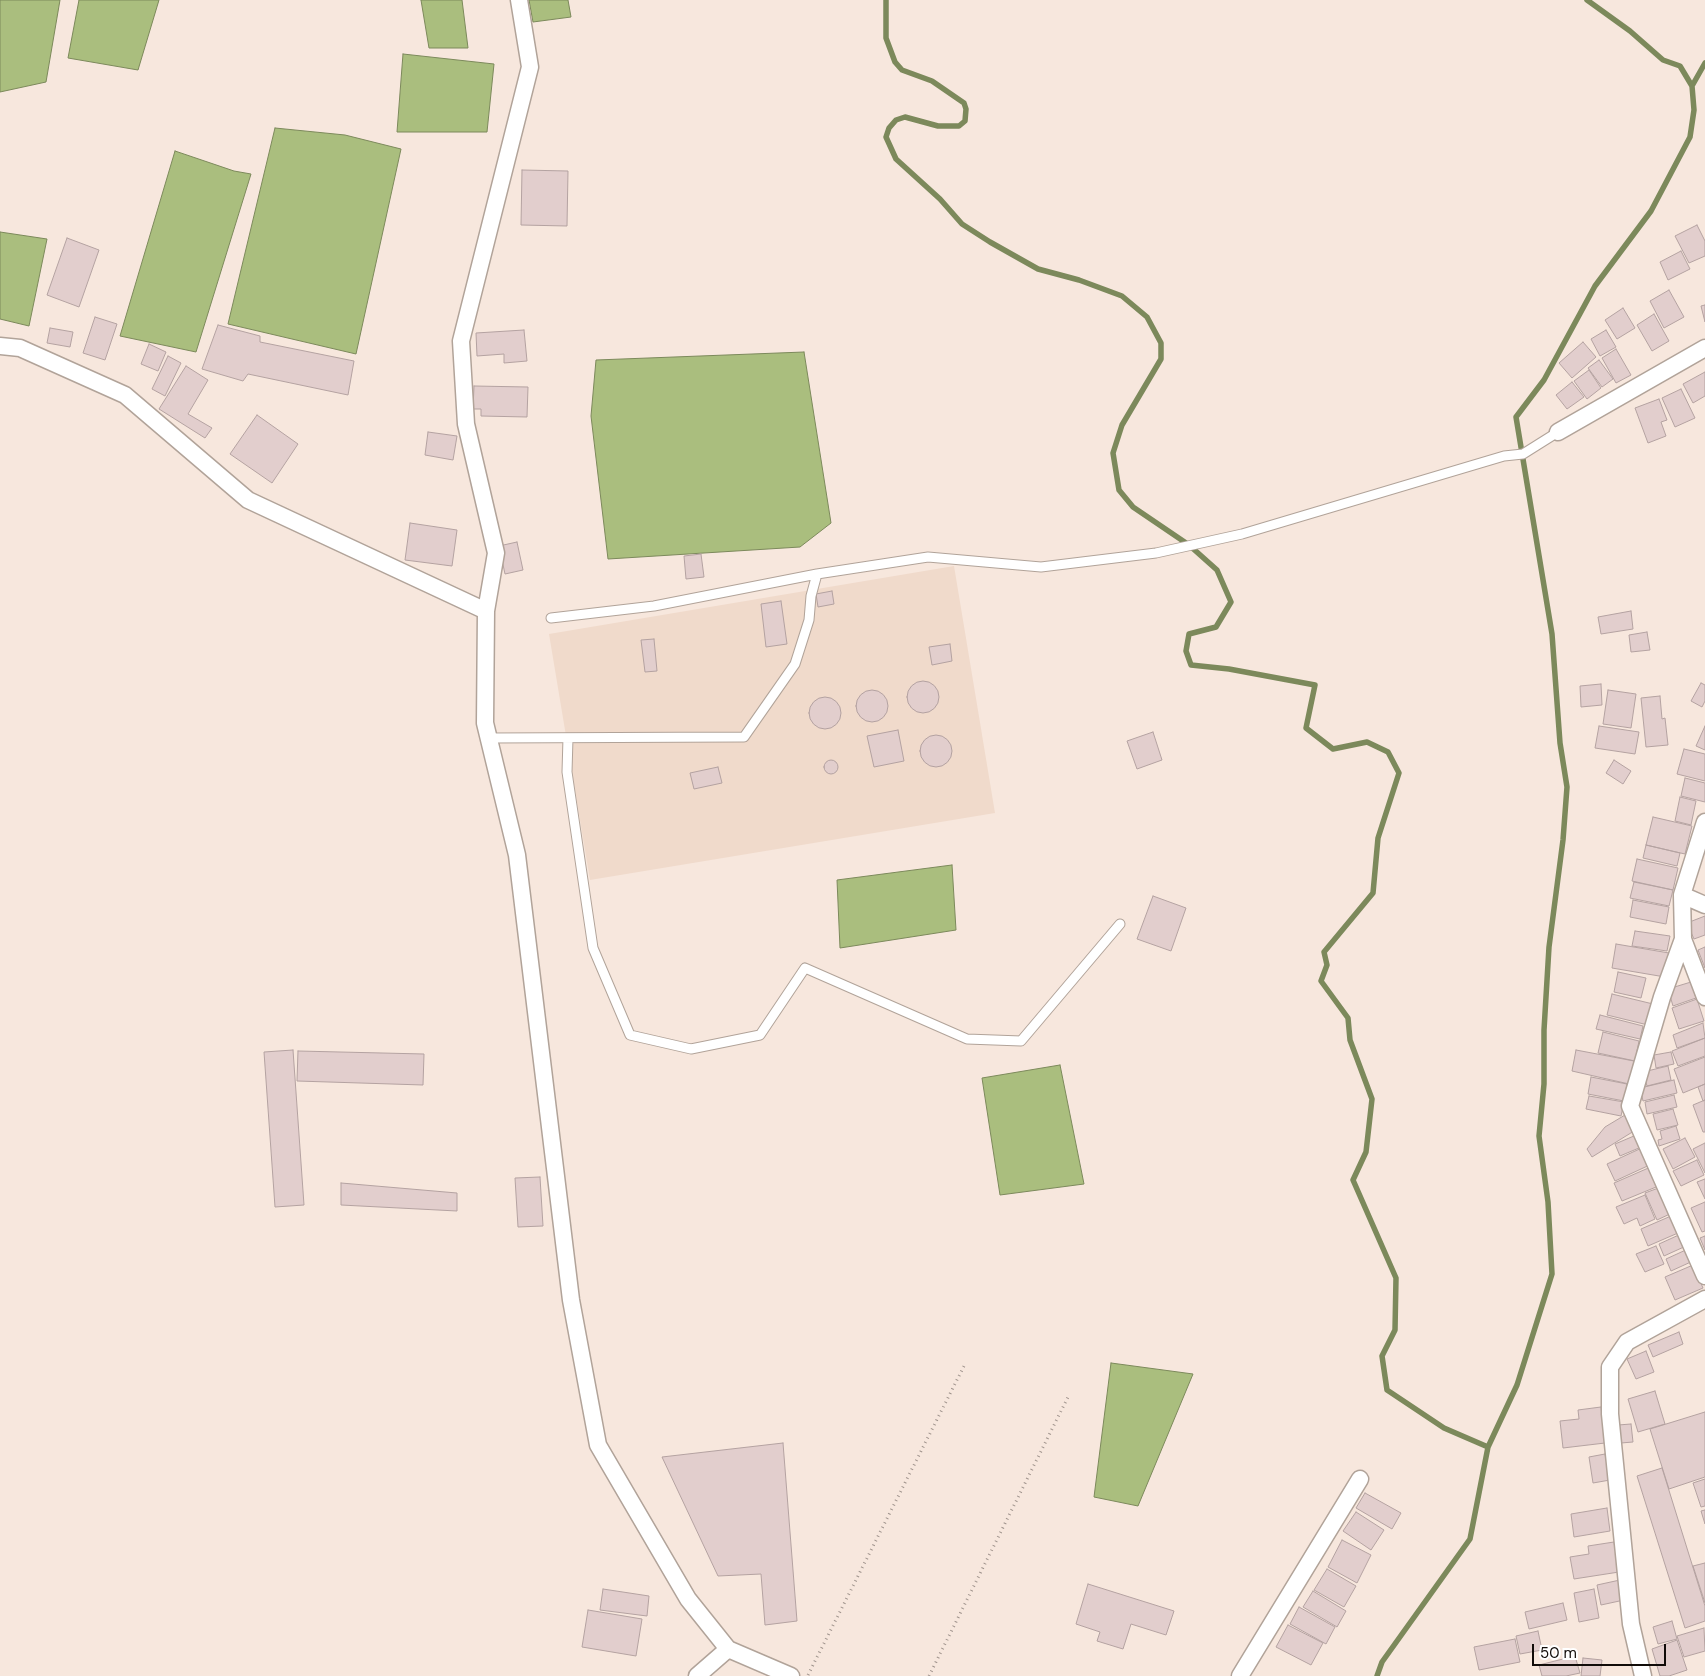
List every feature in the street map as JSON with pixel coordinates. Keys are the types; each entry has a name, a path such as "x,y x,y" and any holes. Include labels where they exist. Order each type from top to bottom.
{"street":[{"path":"519,0 530,67 462,342 466,424 496,553 486,611 485,723 517,855 571,1300 598,1445 688,1599 728,1649 791,1676"},
{"path":"0,346 20,348 126,395 248,500 486,611"},
{"path":"1558,432 1705,348"},
{"path":"1705,822 1682,895 1682,940 1662,997 1630,1106 1705,1276"},
{"path":"1682,895 1705,905"},
{"path":"1682,940 1705,997"},
{"path":"1643,1676 1631,1624 1610,1414 1610,1367 1627,1342 1705,1299"},
{"path":"1240,1676 1360,1479"},
{"path":"697,1676 728,1649"}],"lane":[{"path":"551,618 654,606 817,574 928,557 1041,566 1156,553 1242,534 1504,456 1523,454 1558,432"},
{"path":"488,738 744,737 795,664 809,620 810,596 817,574"},
{"path":"568,738 567,772 593,948 630,1035 691,1049 760,1035 806,968 967,1039 1021,1041 1120,924"}],"path":[{"path":"807,1676 964,1366"},
{"path":"929,1676 1068,1397"}],"shaded area":[{"path":"0,0 60,0 46,82 0,92"},
{"path":"79,0 159,0 138,70 68,58"},
{"path":"421,0 462,0 468,48 429,48"},
{"path":"529,0 568,0 571,17 533,22"},
{"path":"403,54 494,64 487,132 397,132"},
{"path":"275,128 345,135 401,149 356,354 228,324"},
{"path":"175,151 234,171 251,174 196,352 120,336"},
{"path":"0,232 47,239 29,326 0,319"},
{"path":"804,352 831,523 800,547 608,559 591,416 596,360"},
{"path":"954,566 995,813 590,880 549,634"},
{"path":"952,865 956,930 840,948 837,880"},
{"path":"1060,1065 1084,1184 1000,1195 982,1078"},
{"path":"1111,1363 1193,1374 1138,1506 1094,1497"}],"building":[{"path":"522,170 568,171 567,226 521,225"},
{"path":"1697,225 1705,241 1705,256 1689,263 1675,236"},
{"path":"67,238 99,250 79,307 47,295"},
{"path":"1681,251 1690,269 1668,280 1660,262"},
{"path":"1669,290 1684,317 1664,328 1650,301"},
{"path":"1705,305 1705,322 1701,306"},
{"path":"1623,308 1635,328 1617,339 1605,320"},
{"path":"1654,314 1669,341 1652,351 1637,325"},
{"path":"95,317 117,324 105,360 83,353"},
{"path":"218,325 260,336 260,342 354,361 348,395 248,374 243,381 202,369"},
{"path":"50,328 73,332 70,347 47,343"},
{"path":"524,330 527,361 504,363 504,354 477,356 476,333"},
{"path":"1606,330 1616,347 1600,356 1591,339"},
{"path":"1583,342 1596,357 1572,378 1559,363"},
{"path":"149,344 166,352 158,371 141,364"},
{"path":"1616,349 1631,375 1616,383 1602,358"},
{"path":"168,356 181,363 165,396 152,389"},
{"path":"1599,360 1613,379 1602,387 1588,368"},
{"path":"186,366 208,380 188,414 212,428 205,438 159,409"},
{"path":"1589,370 1601,388 1587,399 1574,381"},
{"path":"1705,372 1705,396 1693,403 1683,384"},
{"path":"1572,382 1584,397 1567,409 1556,395"},
{"path":"474,386 528,387 527,417 481,416 481,409 473,409"},
{"path":"1681,389 1695,418 1675,427 1662,398"},
{"path":"1659,399 1667,420 1661,422 1666,436 1648,443 1635,408"},
{"path":"257,415 298,444 272,483 230,454"},
{"path":"428,432 457,436 453,460 425,455"},
{"path":"410,523 457,530 452,566 405,560"},
{"path":"517,542 523,570 505,574 499,546"},
{"path":"701,554 704,577 686,579 684,556"},
{"path":"832,591 834,604 818,607 816,594"},
{"path":"781,601 787,644 766,647 761,604"},
{"path":"1631,611 1633,629 1601,634 1598,617"},
{"path":"1647,632 1650,650 1631,652 1629,635"},
{"path":"654,639 657,671 645,672 641,640"},
{"path":"950,644 952,661 932,665 929,647"},
{"path":"923,681 929,682 934,686 938,691 938,703 934,708 929,712 923,713 917,712 912,708 908,703 907,697 908,691 912,686 917,682"},
{"path":"1701,683 1705,685 1705,701 1702,707 1691,701"},
{"path":"1601,684 1602,705 1581,707 1580,686"},
{"path":"872,690 878,691 883,695 887,700 887,712 883,717 878,721 872,722 866,721 861,717 857,712 856,706 857,700 861,695 866,691"},
{"path":"1608,690 1636,694 1631,728 1603,724"},
{"path":"1660,696 1662,719 1665,718 1668,745 1646,747 1641,698"},
{"path":"825,697 831,698 836,702 840,707 840,719 836,724 831,728 825,729 819,728 814,724 810,719 809,713 810,707 814,702 819,698"},
{"path":"1599,726 1639,732 1635,754 1595,748"},
{"path":"1705,726 1705,750 1696,746"},
{"path":"898,730 904,761 874,767 867,736"},
{"path":"1153,732 1162,760 1137,769 1127,741"},
{"path":"936,735 942,736 947,740 951,745 951,757 947,762 942,766 936,767 930,766 925,762 921,757 920,751 921,745 925,740 930,736"},
{"path":"1684,749 1705,754 1705,781 1677,774"},
{"path":"831,760 836,762 838,767 836,772 831,774 826,772 824,767 826,762"},
{"path":"1614,760 1631,771 1623,784 1606,773"},
{"path":"718,767 722,783 694,789 690,773"},
{"path":"1685,778 1705,783 1705,802 1681,796"},
{"path":"1680,797 1696,801 1691,825 1675,821"},
{"path":"1653,817 1692,826 1685,854 1646,845"},
{"path":"1646,845 1680,853 1677,866 1643,858"},
{"path":"1637,859 1678,868 1673,890 1632,881"},
{"path":"1634,882 1673,890 1669,906 1630,898"},
{"path":"1153,896 1186,908 1171,951 1137,939"},
{"path":"1633,900 1669,907 1666,924 1630,917"},
{"path":"1705,916 1705,935 1694,939 1687,923"},
{"path":"1635,931 1670,936 1667,951 1632,946"},
{"path":"1616,944 1669,953 1665,977 1612,968"},
{"path":"1705,947 1705,968 1698,950"},
{"path":"1618,972 1646,978 1641,998 1614,992"},
{"path":"1691,982 1696,998 1673,1006 1668,989"},
{"path":"1612,994 1653,1004 1648,1025 1607,1015"},
{"path":"1697,999 1704,1021 1679,1029 1672,1008"},
{"path":"1600,1015 1643,1026 1640,1039 1596,1029"},
{"path":"1703,1023 1705,1038 1677,1048 1673,1035"},
{"path":"1603,1032 1639,1041 1635,1061 1598,1053"},
{"path":"1705,1038 1705,1056 1678,1066 1672,1051"},
{"path":"293,1050 304,1205 275,1207 264,1052"},
{"path":"1576,1050 1634,1061 1629,1084 1572,1071"},
{"path":"298,1051 424,1054 423,1085 297,1081"},
{"path":"1671,1052 1674,1064 1656,1068 1654,1055"},
{"path":"1705,1057 1705,1084 1683,1093 1674,1069"},
{"path":"1668,1066 1671,1080 1647,1086 1643,1072"},
{"path":"1591,1077 1627,1084 1624,1101 1588,1094"},
{"path":"1674,1080 1677,1093 1643,1101 1640,1088"},
{"path":"1705,1084 1705,1100 1703,1101 1698,1087"},
{"path":"1674,1095 1677,1107 1647,1114 1645,1102"},
{"path":"1589,1096 1624,1102 1621,1116 1586,1109"},
{"path":"1705,1100 1705,1132 1703,1132 1693,1105"},
{"path":"1673,1109 1678,1125 1657,1130 1653,1114"},
{"path":"1625,1115 1634,1131 1592,1157 1587,1149 1605,1127"},
{"path":"1676,1126 1680,1139 1659,1146 1658,1140 1662,1139 1660,1131"},
{"path":"1641,1133 1646,1145 1620,1156 1615,1144"},
{"path":"1685,1138 1695,1157 1673,1169 1663,1149"},
{"path":"1705,1143 1705,1173 1693,1149"},
{"path":"1646,1146 1654,1163 1615,1181 1607,1164"},
{"path":"1697,1160 1704,1175 1681,1186 1673,1171"},
{"path":"1653,1166 1661,1185 1622,1201 1614,1183"},
{"path":"540,1177 543,1226 518,1227 515,1178"},
{"path":"1705,1179 1705,1199 1697,1182"},
{"path":"341,1183 457,1193 457,1211 341,1205"},
{"path":"1661,1187 1672,1213 1657,1220 1645,1193"},
{"path":"1645,1195 1655,1219 1640,1226 1637,1218 1624,1224 1616,1207"},
{"path":"1705,1202 1705,1231 1702,1232 1691,1208"},
{"path":"1671,1216 1678,1233 1648,1246 1641,1229"},
{"path":"1681,1234 1686,1246 1664,1256 1659,1244"},
{"path":"1705,1236 1705,1250 1700,1238"},
{"path":"1656,1246 1664,1264 1645,1272 1636,1254"},
{"path":"1688,1249 1693,1261 1671,1271 1666,1259"},
{"path":"1693,1265 1703,1288 1675,1300 1665,1277"},
{"path":"1679,1332 1683,1344 1653,1357 1648,1345"},
{"path":"1646,1351 1654,1372 1636,1379 1627,1359"},
{"path":"1655,1391 1665,1424 1638,1432 1628,1399"},
{"path":"1601,1407 1605,1443 1563,1448 1560,1421 1579,1419 1578,1410"},
{"path":"1705,1412 1705,1477 1669,1489 1650,1429"},
{"path":"1631,1424 1633,1442 1621,1443 1618,1425"},
{"path":"783,1443 797,1621 765,1625 761,1574 718,1576 662,1457"},
{"path":"1605,1454 1610,1480 1593,1483 1589,1457"},
{"path":"1662,1468 1705,1606 1705,1621 1685,1628 1637,1476"},
{"path":"1705,1479 1705,1506 1701,1507 1693,1483"},
{"path":"1365,1493 1401,1513 1392,1529 1356,1508"},
{"path":"1607,1508 1610,1531 1574,1537 1571,1514"},
{"path":"1705,1510 1705,1524 1701,1511"},
{"path":"1356,1512 1384,1530 1371,1550 1343,1531"},
{"path":"1342,1540 1371,1555 1357,1583 1328,1567"},
{"path":"1614,1542 1619,1572 1574,1579 1570,1557 1589,1554 1588,1546"},
{"path":"1705,1563 1705,1603 1693,1566"},
{"path":"1327,1569 1356,1586 1344,1607 1314,1590"},
{"path":"1620,1580 1624,1600 1601,1605 1597,1585"},
{"path":"1088,1584 1174,1611 1166,1635 1131,1624 1123,1649 1097,1641 1100,1632 1076,1624"},
{"path":"603,1589 649,1596 647,1616 600,1610"},
{"path":"1594,1589 1599,1618 1579,1622 1574,1593"},
{"path":"1313,1591 1346,1611 1337,1627 1303,1607"},
{"path":"1563,1603 1567,1620 1529,1629 1525,1612"},
{"path":"1299,1607 1335,1627 1326,1644 1290,1624"},
{"path":"588,1610 642,1619 636,1656 582,1647"},
{"path":"1672,1621 1677,1639 1658,1644 1653,1627"},
{"path":"1288,1625 1323,1643 1311,1665 1276,1647"},
{"path":"1704,1628 1705,1651 1684,1657 1677,1636"},
{"path":"1538,1631 1542,1650 1520,1654 1516,1636"},
{"path":"1515,1639 1520,1662 1479,1670 1474,1647"},
{"path":"1677,1640 1687,1670 1669,1676 1660,1676 1652,1649"},
{"path":"1575,1656 1580,1673 1566,1676 1542,1676 1539,1665"},
{"path":"1583,1658 1602,1660 1600,1676 1581,1676"}],"waterway":[{"path":"886,0 886,38 895,62 902,70 932,81 964,103 966,109 965,121 959,126 938,126 905,117 896,120 889,128 886,137 896,159 940,199 962,224 990,242 1038,269 1079,280 1122,296 1147,317 1161,343 1161,359 1122,425 1113,453 1119,490 1133,507 1189,545 1217,570 1231,602 1216,627 1189,634 1186,651 1191,665 1229,669 1315,685 1306,728 1333,749 1367,742 1388,752 1399,773 1378,838 1373,893 1324,952 1327,965 1321,981 1348,1018 1350,1040 1372,1099 1366,1152 1353,1180 1396,1278 1395,1330 1382,1356 1387,1390 1444,1428 1488,1447"},
{"path":"1377,1676 1382,1662 1470,1539 1488,1447 1517,1385 1552,1274 1548,1202 1539,1136 1544,1084 1544,1030 1549,947 1563,840 1567,787 1560,743 1552,634 1516,417 1544,380 1595,286 1651,211 1690,137 1694,110 1692,86 1680,66 1663,60 1630,31 1587,0"},
{"path":"1692,86 1705,63"}]}
